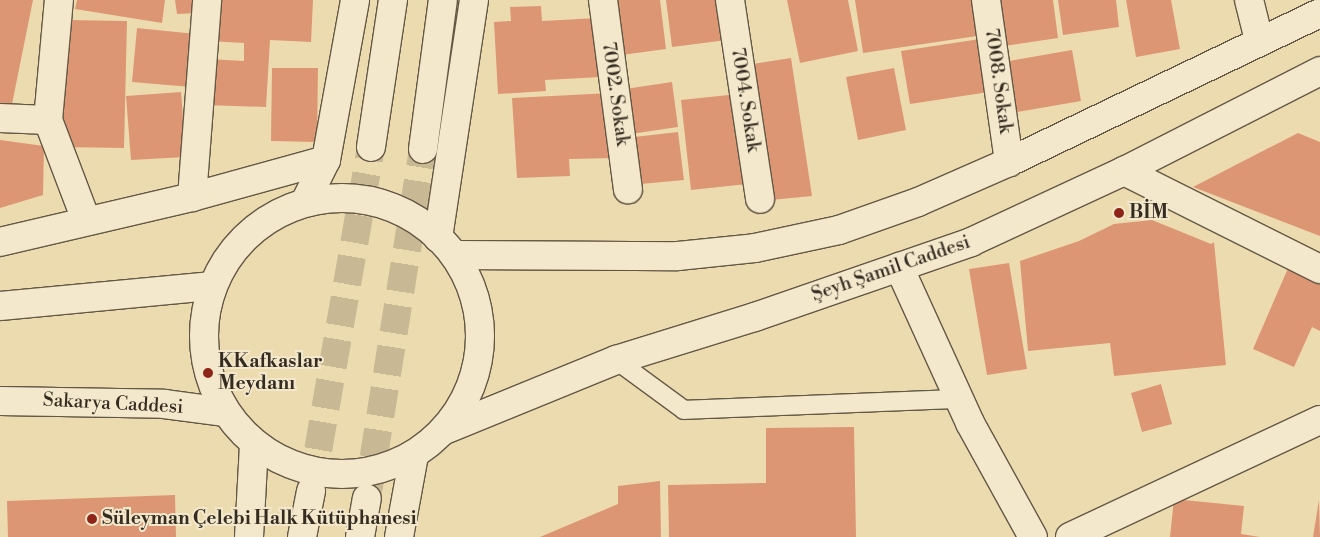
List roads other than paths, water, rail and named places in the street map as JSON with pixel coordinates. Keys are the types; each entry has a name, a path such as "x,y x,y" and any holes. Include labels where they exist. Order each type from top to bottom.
{"main road":[{"path":"59,0 48,120 86,220"},
{"path":"192,197 207,0"},
{"path":"305,202 326,160 355,0"},
{"path":"372,147 393,0"},
{"path":"424,149 443,0"},
{"path":"446,247 474,0"},
{"name":"7002. Sokak","path":"603,0 628,189"},
{"name":"7004. Sokak","path":"730,0 760,199"},
{"name":"7008. Sokak","path":"986,0 1009,162"},
{"path":"1249,0 1259,40"},
{"path":"446,247 678,256 755,248 839,230 918,202 1009,162 1259,40 1320,13"},
{"name":"Şeyh Şamil Caddesi","path":"446,428 616,360 970,242 1124,171 1320,71"},
{"path":"0,118 48,120"},
{"path":"0,242 86,220 192,197 326,160"},
{"path":"1124,171 1320,269"},
{"path":"346,198 385,205 422,223 446,247 474,293 481,340 472,387 446,428 414,455 374,472 332,475 290,466 254,444 225,412 207,372 203,328 212,286 235,248 268,219 305,202 346,198"},
{"path":"899,267 959,399 1033,537"},
{"path":"0,306 212,286"},
{"name":"Sakarya Caddesi","path":"0,401 164,404 225,412"},
{"path":"1070,537 1320,420"},
{"path":"249,537 254,444"},
{"path":"399,537 414,455"},
{"path":"302,537 311,491"},
{"path":"360,537 368,499"}],"lane":[{"path":"616,360 684,410 959,399"}],"tunnel":[{"path":"311,491 371,147"},
{"path":"367,499 423,149"}],"place":[{"name":"BİM","path":"1119,213"},
{"name":"KKafkaslar Meydanı","path":"208,373"},
{"name":"Süleyman Çelebi Halk Kütüphanesi","path":"92,519"}]}
